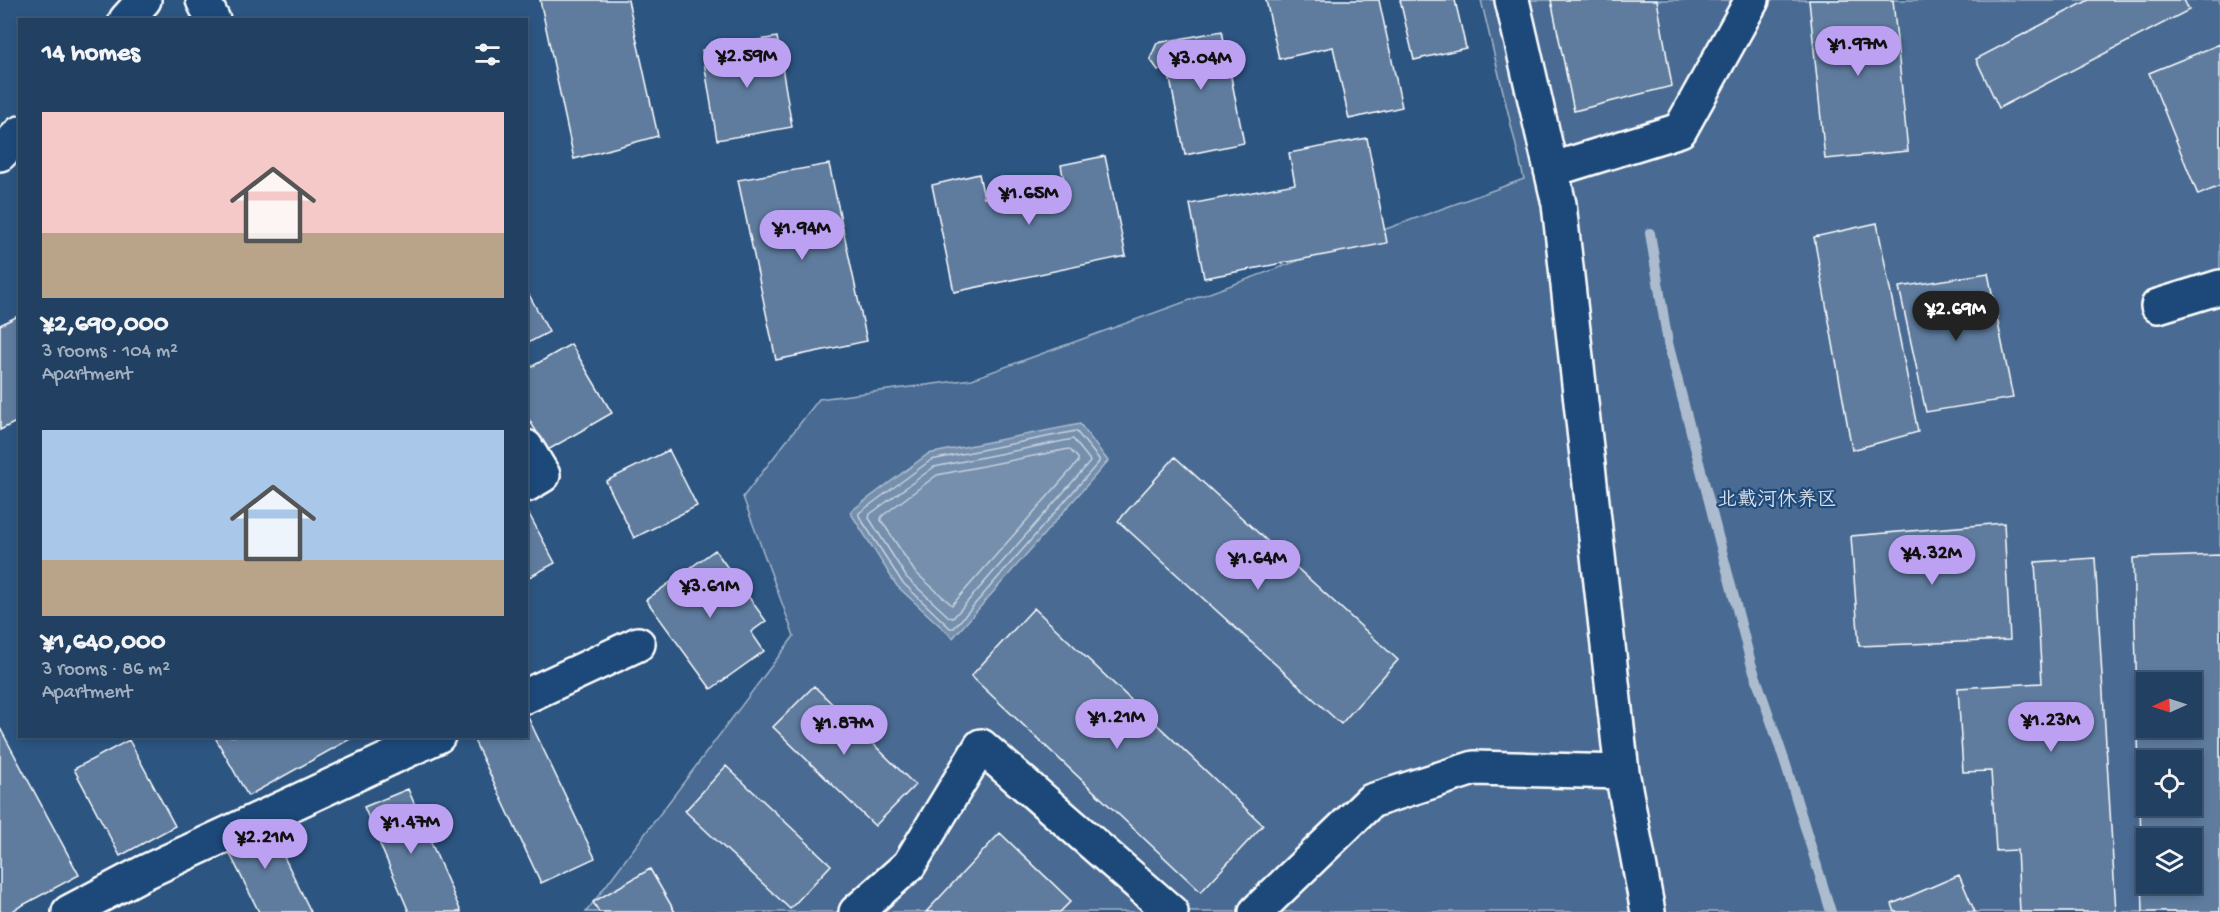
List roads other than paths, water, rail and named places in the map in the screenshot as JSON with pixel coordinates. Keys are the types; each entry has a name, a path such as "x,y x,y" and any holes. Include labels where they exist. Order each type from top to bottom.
{"street":[{"path":"128,18 144,0"},
{"path":"203,0 212,18"},
{"path":"1512,0 1559,204 1622,772 1648,912"},
{"path":"1551,170 1680,130 1752,0"},
{"path":"0,154 18,135"},
{"path":"2158,306 2220,287"},
{"path":"528,450 543,475 528,484"},
{"path":"528,695 638,644"},
{"path":"69,912 142,873 434,738"},
{"path":"856,912 909,865 981,746 1171,912"},
{"path":"1256,912 1371,801 1474,768 1622,772"}],"water":[{"path":"1080,424 1108,461 953,638 897,586 850,512 928,454"}],"waterway":[{"path":"1650,233 1668,343 1751,663 1785,762 1831,912"}],"park label":[{"name":"北戴河休养区","path":"1777,501"}]}
